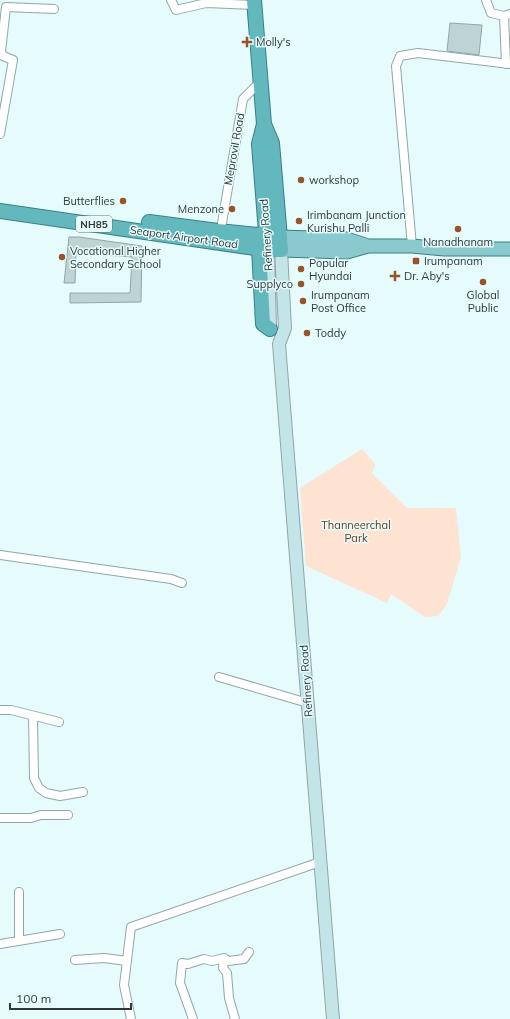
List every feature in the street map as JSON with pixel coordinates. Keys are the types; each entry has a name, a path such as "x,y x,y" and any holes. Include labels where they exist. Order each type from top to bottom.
{"highway":[{"name":"Refinery Road","path":"254,2 264,124 260,144 274,242"},
{"name":"Refinery Road","path":"264,124 272,143 274,242"},
{"name":"Seaport Airport Road","path":"0,203 189,228 274,242"},
{"name":"Seaport Airport Road","path":"0,211 274,242"},
{"path":"189,228 212,222 222,223 274,242 263,324 270,329"}],"main road":[{"name":"Seaport Airport Road","path":"274,242 347,239 368,246"},
{"name":"Seaport Airport Road","path":"274,242 347,252 368,246 412,246 444,249 510,249"},
{"name":"Refinery Road","path":"274,242 285,328 279,344 332,1019"},
{"name":"Refinery Road","path":"270,329 279,344"}],"street":[{"path":"171,0 176,10 206,3 254,2"},
{"path":"412,246 396,66 400,56 418,53 508,64 507,15 491,13 486,0"},
{"path":"0,134 13,60 3,56 1,52 6,7 54,10"},
{"name":"Meprovil Road","path":"222,223 243,99 260,82"},
{"path":"0,555 171,579 182,583"},
{"path":"219,677 308,702"},
{"path":"0,710 11,710 59,722"},
{"path":"33,716 34,778 38,788 46,793 60,796 83,792"},
{"path":"0,818 31,818 41,815 68,815"},
{"path":"132,1019 124,985 131,927 320,862"},
{"path":"18,940 19,892"},
{"path":"0,944 60,934"},
{"path":"193,1019 180,983 182,963 188,964 204,959 212,961 224,958 228,961 244,959 249,952"},
{"path":"75,960 104,958 127,961"},
{"path":"224,958 223,968 227,973 229,998 235,1019"}],"green space":[{"name":"Thanneerchal Park","path":"362,449 375,464 372,473 407,508 456,508 461,557 447,604 438,616 425,617 391,594 387,603 306,566 300,488"}],"building":[{"path":"450,23 482,25 479,55 447,51"},
{"path":"69,237 79,237 142,246 141,302 70,303 70,293 130,293 132,257 76,253 75,283 64,283"}],"place":[{"name":"Molly's","path":"247,42"},
{"name":"workshop","path":"301,180"},
{"name":"Butterflies","path":"123,201"},
{"name":"Menzone","path":"232,209"},
{"name":"Irimbanam Junction Kurishu Palli","path":"299,221"},
{"name":"Nanadhanam","path":"458,229"},
{"name":"Vocational Higher Secondary School","path":"62,257"},
{"name":"Irumpanam","path":"416,261"},
{"name":"Popular Hyundai","path":"301,269"},
{"name":"Dr. Aby's","path":"395,276"},
{"name":"Global Public","path":"483,282"},
{"name":"Supplyco","path":"301,284"},
{"name":"Irumpanam Post Office","path":"303,301"},
{"name":"Toddy","path":"307,333"}]}
